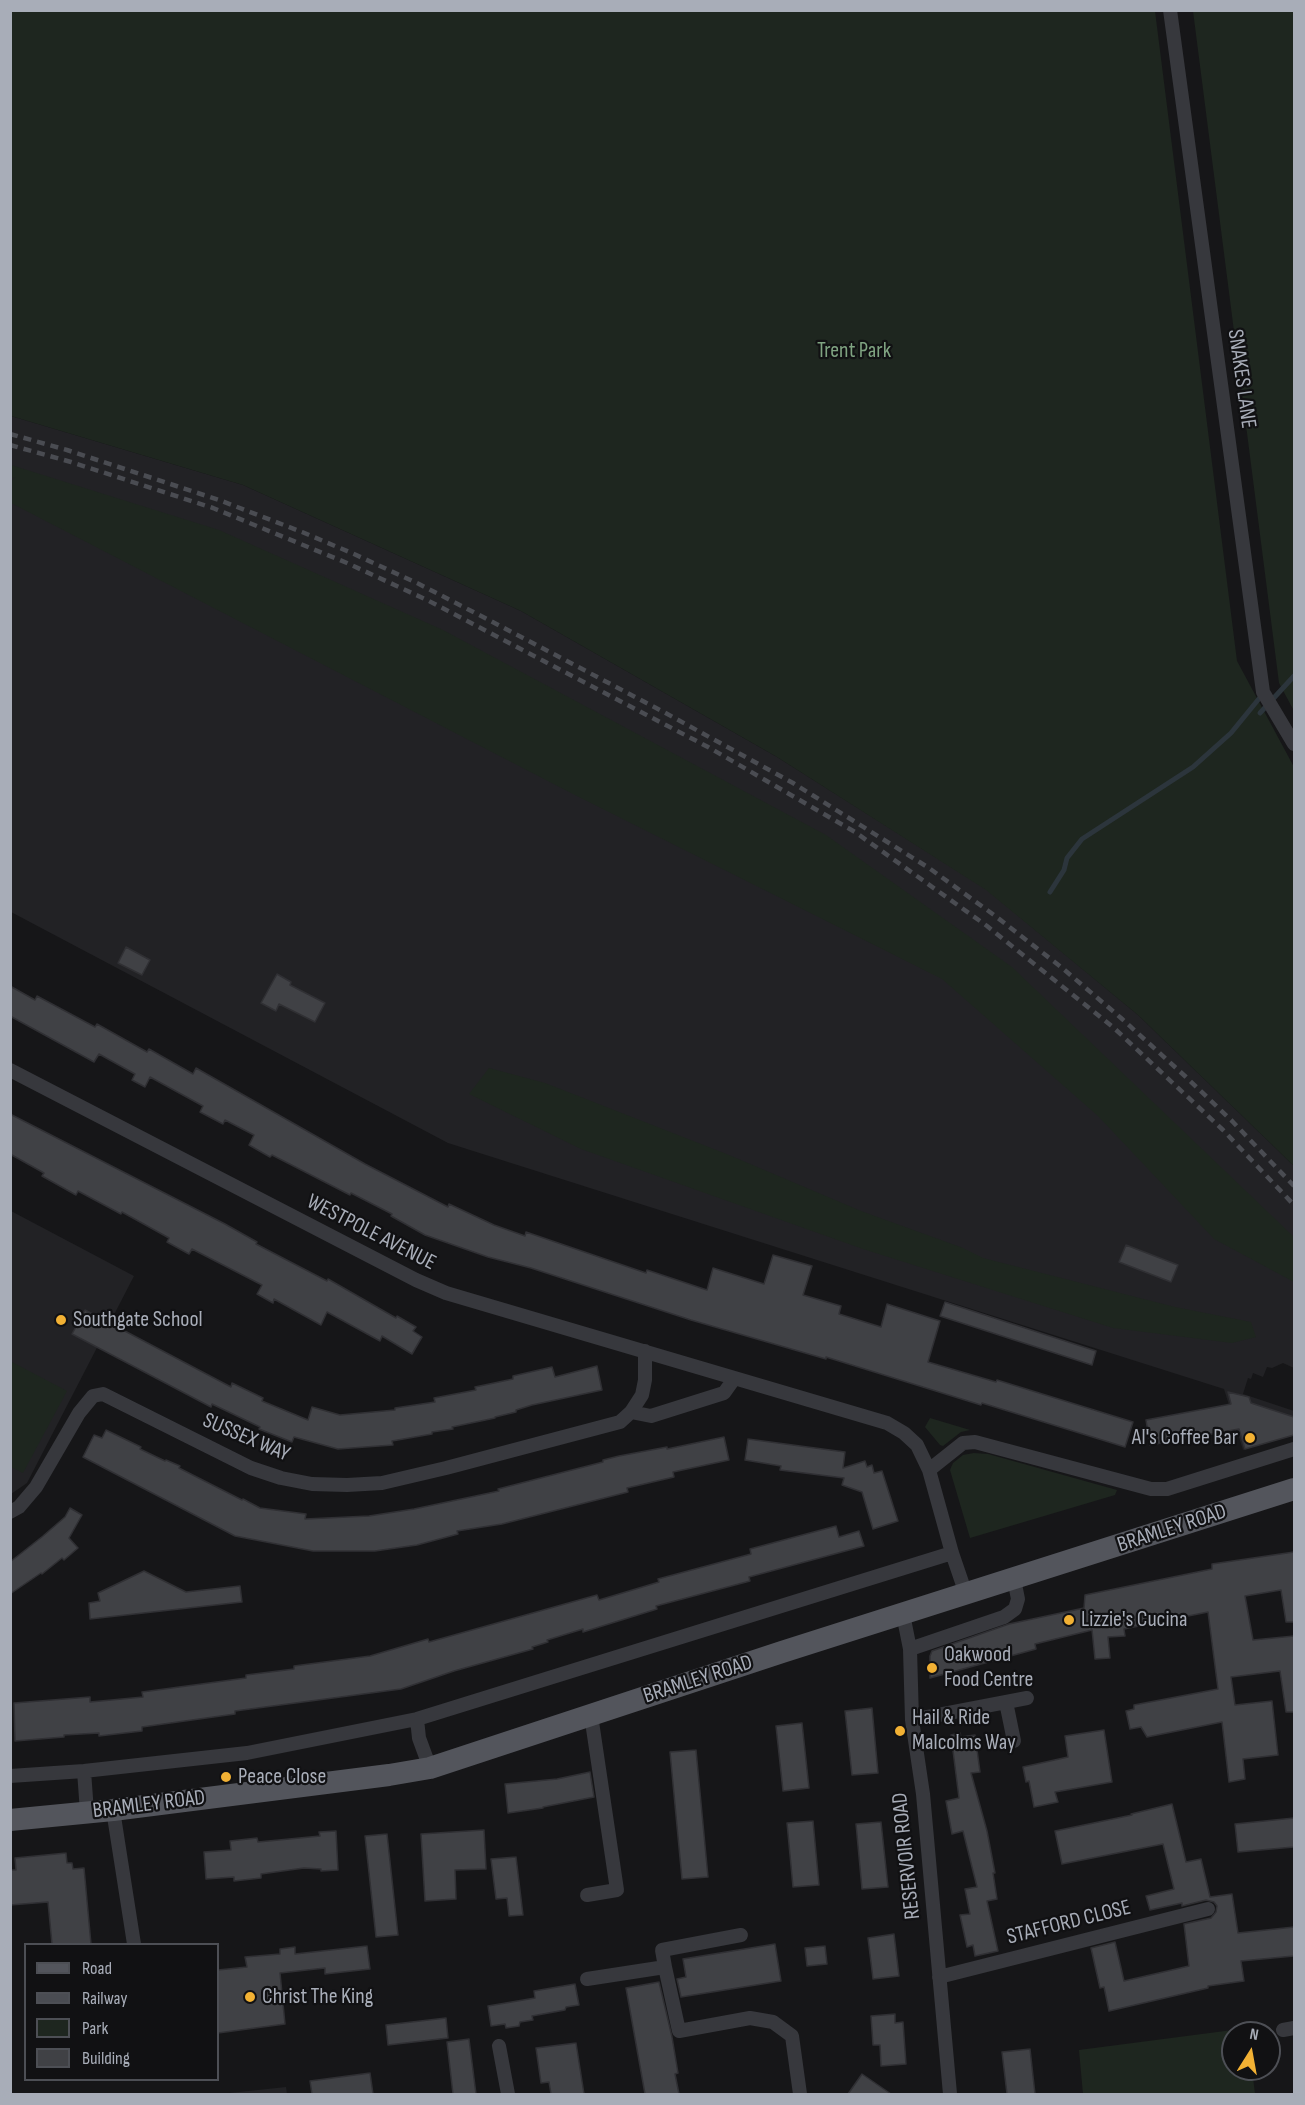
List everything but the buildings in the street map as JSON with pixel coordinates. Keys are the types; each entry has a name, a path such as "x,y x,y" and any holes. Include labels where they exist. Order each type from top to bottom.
{"main road":[{"name":"BRAMLEY ROAD","path":"10,1820 113,1810 430,1768 1294,1489"}],"street":[{"name":"SNAKES LANE","path":"1170,10 1263,692 1294,744"},
{"name":"WESTPOLE AVENUE","path":"10,1070 446,1293 734,1379"},
{"path":"645,1352 645,1380 642,1395 631,1412 651,1416 724,1393 734,1379 887,1423 904,1433 917,1445 929,1470 966,1594"},
{"name":"SUSSEX WAY","path":"10,1512 19,1507 36,1487 79,1413 93,1396 103,1394 251,1467 281,1478 312,1484 382,1483 620,1422 631,1412"},
{"name":"BRAMLEY ROAD","path":"929,1470 963,1443 975,1442 1151,1489 1167,1489 1294,1449"},
{"name":"BRAMLEY ROAD","path":"10,1776 84,1771 247,1753 417,1719 952,1553"},
{"path":"909,1649 1004,1617 1015,1609 1018,1599 1014,1579"},
{"name":"RESERVOIR ROAD","path":"903,1614 909,1649 912,1720 922,1794 950,2094"},
{"path":"912,1720 1027,1698"},
{"path":"1006,1702 1014,1741"},
{"path":"587,1895 617,1890 591,1715"},
{"path":"417,1719 419,1738 430,1768"},
{"path":"84,1771 87,1812"},
{"path":"113,1810 134,1943"},
{"name":"STAFFORD CLOSE","path":"939,1977 1208,1909"},
{"path":"741,1935 662,1950 680,2031 750,2018 773,2022 792,2036 800,2094"},
{"path":"587,1979 665,1967"},
{"path":"499,2046 508,2094"}],"shaded area":[{"path":"11,416 243,485 521,611 777,757 986,889 1138,1015 1294,1166 1294,1368 1283,1363 1272,1368 1267,1367 1263,1377 1253,1373 1251,1379 1248,1378 1243,1394 1294,1411 1294,1434 1243,1450 1224,1389 448,1143 11,912"},
{"name":"Southgate School","path":"11,1211 134,1276 27,1483 11,1494"},
{"path":"286,2087 287,2094 220,2094"}],"green space":[{"name":"Trent Park","path":"10,11 1155,11 1237,661 1294,767 1294,1166 1138,1015 986,890 777,757 521,611 243,485 11,416"},
{"path":"1193,11 1294,11 1294,711 1279,683"},
{"path":"11,465 219,530 443,630 826,835 1012,967 1294,1237 1294,1282 1214,1239 1098,1116 942,979 573,794 11,503 11,481 16,477 11,479"},
{"path":"489,1068 545,1083 729,1155 861,1211 963,1248 983,1258 1175,1307 1251,1322 1256,1337 1232,1343 1113,1328 863,1249 581,1149 469,1094"},
{"path":"10,1361 67,1391 23,1473 11,1467"},
{"path":"930,1418 970,1430 961,1432 943,1446 925,1427"},
{"path":"988,1454 1117,1490 1115,1495 970,1538 950,1470 953,1463 963,1455"},
{"path":"1221,2032 1221,2081 1253,2081 1255,2094 1083,2094 1079,2050"}],"waterway":[{"path":"1260,713 1294,676"},
{"path":"1050,892 1064,870 1067,858 1082,839 1193,767 1231,733 1262,695"}],"railway":[{"path":"10,434 67,450 219,500 354,554 485,618 793,783 929,868 1061,967 1186,1077 1294,1186"},
{"path":"10,445 71,462 213,508 347,563 427,600 708,747 855,832 987,926 1114,1028 1223,1130 1294,1205"}],"place":[{"name":"Southgate School","path":"61,1320"},
{"name":"Al's Coffee Bar","path":"1250,1438"},
{"name":"Lizzie's Cucina","path":"1069,1620"},
{"name":"Oakwood Food Centre","path":"932,1668"},
{"name":"Hail & Ride Malcolms Way","path":"900,1731"},
{"name":"Peace Close","path":"226,1777"},
{"name":"Christ The King","path":"250,1997"}]}
